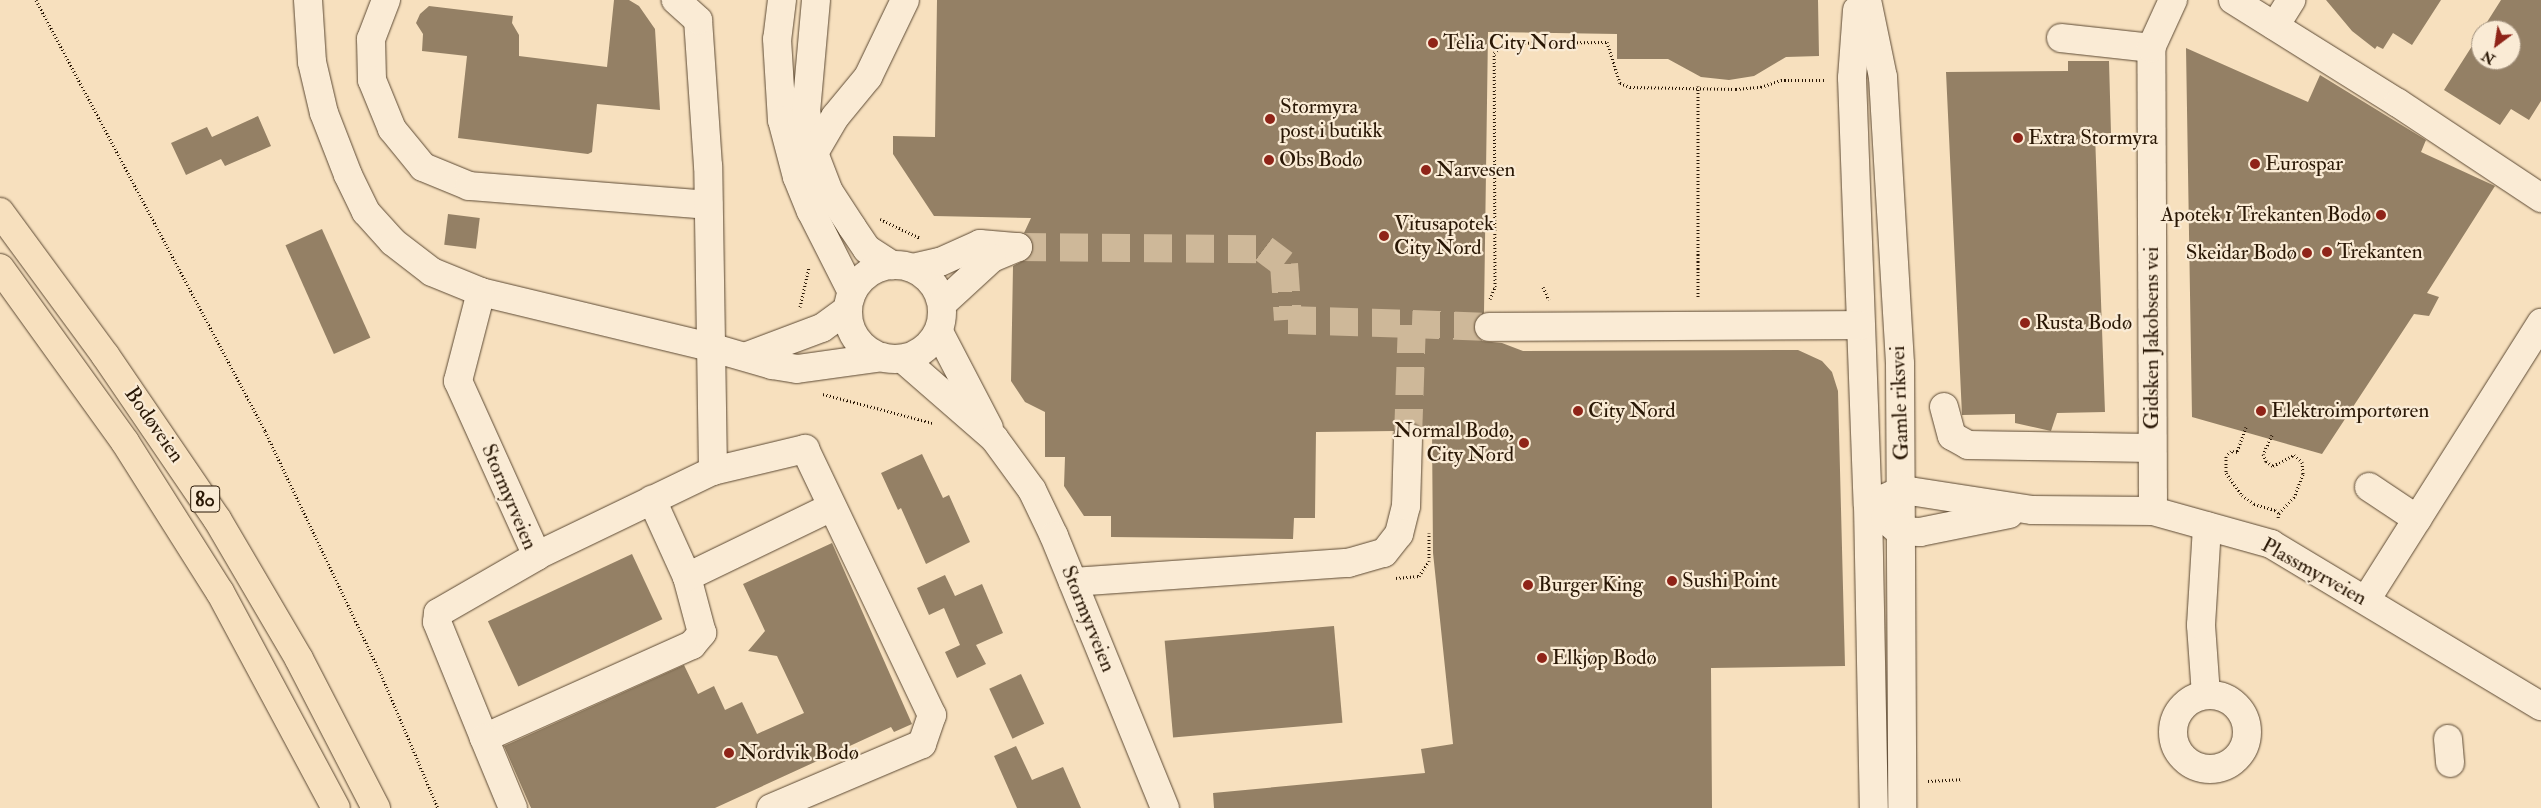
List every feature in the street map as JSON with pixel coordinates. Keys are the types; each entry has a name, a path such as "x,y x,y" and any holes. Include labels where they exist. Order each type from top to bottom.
{"highway":[{"name":"Bodøveien","path":"0,212 111,363 217,519 299,658 376,808"},
{"name":"Bodøveien","path":"0,268 125,442 220,592 336,808"}],"street":[{"path":"308,0 312,62 324,113 366,212 393,242 432,272 481,292 747,356 772,365 797,369 918,354 938,332 942,304 932,282 867,249 828,190 814,153 806,111 816,0"},
{"path":"386,0 371,39 372,80 392,128 423,167 469,186 708,205"},
{"path":"676,0 698,20 708,205 713,471"},
{"path":"782,0 777,39 782,120 797,177 850,300 850,325 857,339 868,350 892,358"},
{"path":"814,153 835,117 868,78 905,0"},
{"name":"Gamle riksvei","path":"1858,0 1852,78 1868,505 1874,808"},
{"name":"Gamle riksvei","path":"1867,0 1883,77 1900,364 1903,490 1899,531 1902,808"},
{"name":"Gidsken Jakobsens vei","path":"2153,511 2151,48 2174,0"},
{"path":"2233,0 2541,198"},
{"path":"2274,26 2290,0"},
{"path":"2062,38 2151,48"},
{"path":"747,356 822,328 850,300 869,273 902,266 940,262 980,244 1018,247 992,258 942,304"},
{"name":"Stormyrveien","path":"481,292 458,381 536,556 438,613 437,622 484,738"},
{"path":"1488,315 1860,325"},
{"path":"2366,600 2541,323"},
{"name":"Stormyrveien","path":"938,332 994,438 1032,490 1073,582 1165,808"},
{"name":"Stormyrveien","path":"892,358 994,438"},
{"name":"Gidsken Jakobsens vei","path":"1944,407 1952,436 1968,445 2152,448"},
{"path":"1073,582 1348,562 1384,553 1399,534 1406,506 1408,437"},
{"path":"536,556 713,471 805,450 932,715 922,744 771,808"},
{"path":"2369,487 2417,518"},
{"path":"1899,531 1868,505 1903,490"},
{"name":"Plassmyrveien","path":"1903,490 2032,510 2153,511 2271,544 2541,706"},
{"path":"513,808 484,738 692,645 702,633 687,577 652,500"},
{"path":"687,577 832,507"},
{"name":"Plassmyrveien","path":"1899,531 1920,532 2032,510"},
{"path":"2206,526 2201,625 2206,695"}],"path":[{"path":"36,0 266,431 381,674 438,808"},
{"path":"1488,315 1495,287 1494,53 1507,43 1607,42 1620,83 1630,87 1698,86 1736,88 1761,87 1781,80 1828,80"},
{"path":"1698,86 1698,304"},
{"path":"798,315 810,260"},
{"path":"819,393 920,418 937,425"},
{"path":"2246,427 2237,452 2231,451 2226,456 2226,474 2242,495 2279,513"},
{"path":"2272,435 2263,454 2266,461 2273,466 2294,455 2302,462 2303,474 2294,497 2279,513 2277,521"},
{"path":"1920,781 1961,779"}],"building":[{"path":"614,0 629,0 639,6 655,29 660,110 597,104 592,152 588,154 458,138 467,56 422,51 423,34 416,23 420,14 429,6 513,16 512,23 519,35 519,56 607,67"},
{"name":"City Nord","path":"937,0 1818,0 1819,56 1786,57 1754,76 1729,80 1701,77 1668,59 1617,59 1617,34 1488,32 1484,313 1476,319 1473,328 1482,341 1502,343 1523,351 1798,350 1822,361 1832,372 1838,391 1845,666 1711,668 1712,808 1214,808 1213,793 1425,773 1421,749 1453,744 1433,553 1432,431 1422,431 1417,424 1408,421 1400,424 1394,431 1316,432 1315,518 1294,518 1293,539 1111,537 1111,516 1084,516 1064,486 1065,457 1045,457 1045,412 1025,402 1011,381 1013,266 1030,257 1033,249 1032,240 1024,233 1031,218 934,216 893,154 893,136 935,137"},
{"path":"2326,0 2441,0 2412,45 2393,33 2383,49 2377,46 2375,49 2352,31"},
{"path":"2501,0 2541,0 2541,101 2529,120 2511,109 2500,125 2444,90 2471,48 2471,70 2521,70 2521,20 2488,20"},
{"name":"Trekanten","path":"2186,48 2308,102 2320,75 2426,140 2421,152 2495,186 2427,293 2439,297 2429,316 2414,314 2322,454 2192,417"},
{"path":"2068,61 2109,61 2111,133 2095,134 2105,412 2057,413 2051,431 2015,423 2015,414 1962,415 1946,72 2068,71"},
{"path":"258,116 271,146 225,166 221,159 186,175 171,143 207,127 212,137"},
{"path":"448,214 480,218 476,249 444,245"},
{"path":"322,229 370,338 334,354 285,245"},
{"path":"922,454 943,498 949,495 970,542 926,564 901,508 898,510 881,473"},
{"path":"832,543 912,724 894,732 891,727 715,808 531,808 504,746 684,665 698,694 714,686 725,710 742,702 757,734 804,713 777,656 748,651 765,631 743,584"},
{"path":"632,554 662,619 518,686 488,621"},
{"path":"945,575 955,596 982,584 1003,633 976,645 986,664 957,678 945,652 960,645 944,608 929,615 917,588"},
{"path":"1334,626 1342,723 1173,737 1165,641"},
{"path":"1021,674 1044,724 1013,739 989,689"},
{"path":"1016,746 1032,780 1063,767 1081,808 1017,808 994,756"}],"tunnel":[{"path":"1018,247 1264,249 1284,264 1288,320 1412,324"},
{"path":"1408,437 1412,324 1489,327"}],"place":[{"name":"Telia City Nord","path":"1433,43"},
{"name":"Stormyra post i butikk","path":"1270,119"},
{"name":"Extra Stormyra","path":"2018,138"},
{"name":"Obs Bodø","path":"1269,160"},
{"name":"Eurospar","path":"2255,164"},
{"name":"Narvesen","path":"1426,170"},
{"name":"Apotek 1 Trekanten Bodø","path":"2381,215"},
{"name":"Vitusapotek City Nord","path":"1384,236"},
{"name":"Trekanten","path":"2327,252"},
{"name":"Skeidar Bodø","path":"2307,253"},
{"name":"Rusta Bodø","path":"2025,323"},
{"name":"City Nord","path":"1578,411"},
{"name":"Elektroimportøren","path":"2261,411"},
{"name":"Normal Bodø, City Nord","path":"1524,443"},
{"name":"Sushi Point","path":"1672,581"},
{"name":"Burger King","path":"1528,585"},
{"name":"Elkjøp Bodø","path":"1542,658"},
{"name":"Nordvik Bodø","path":"729,753"}]}
